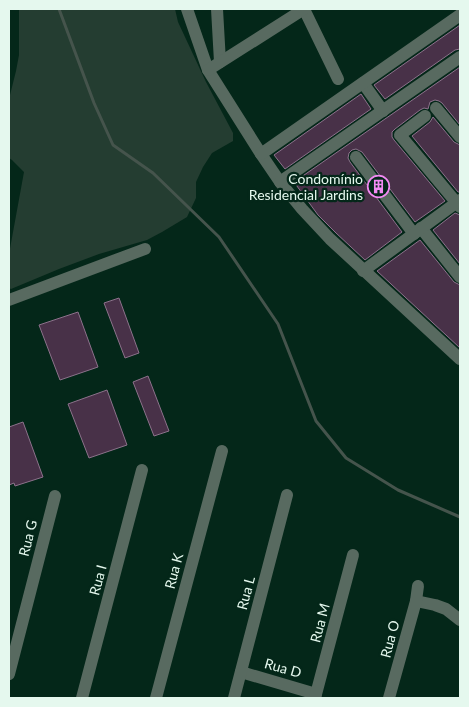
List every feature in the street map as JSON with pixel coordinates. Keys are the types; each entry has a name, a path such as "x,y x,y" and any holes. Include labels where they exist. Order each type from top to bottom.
{"street":[{"path":"187,9 208,70 280,182 324,233 460,359"},
{"path":"217,9 220,62"},
{"path":"208,70 304,9 338,79"},
{"path":"261,154 460,15"},
{"path":"280,182 460,57"},
{"path":"363,83 383,111"},
{"path":"436,108 460,137"},
{"path":"363,270 459,203 400,135 425,116"},
{"path":"356,157 417,231 460,277"},
{"path":"9,300 145,249"},
{"name":"Rua K","path":"156,698 222,451"},
{"name":"Rua I","path":"82,698 142,470"},
{"name":"Rua L","path":"234,698 287,495"},
{"name":"Rua G","path":"9,674 55,496"},
{"name":"Rua M","path":"316,696 353,555"},
{"name":"Rua O","path":"390,698 416,601 418,586"},
{"path":"416,601 446,609 460,620"},
{"name":"Rua D","path":"241,672 316,696"}],"green space":[{"path":"19,9 175,9 178,22 206,82 233,133 233,141 212,153 203,167 196,182 196,198 187,217 147,240 99,254 11,289 9,288 9,254 24,172 9,158 9,99 19,55"}],"building":[{"path":"460,25 460,49 455,50 385,99 374,85"},
{"path":"460,67 460,125 442,103 435,100 430,102 428,109 420,110 392,132 394,140 445,201 415,222 362,152 356,149 349,153 348,158 350,162 402,232 365,260 318,215 294,182"},
{"path":"361,94 371,109 285,169 274,155"},
{"path":"433,117 454,142 460,145 460,192 458,192 412,136 430,122"},
{"path":"455,213 460,215 460,264 433,230"},
{"path":"420,240 454,282 460,285 460,348 377,271"},
{"path":"119,298 139,353 125,358 104,303"},
{"path":"78,312 98,367 60,380 39,325"},
{"path":"148,376 169,431 154,436 133,382"},
{"path":"107,390 127,445 89,458 68,404"},
{"path":"23,422 43,477 15,486 14,483 9,485 9,427"}],"waterway":[{"path":"59,9 94,103 113,145 153,173 219,237 278,324 316,421 346,458 398,490 460,517"}],"place":[{"name":"Condomínio Residencial Jardins","path":"379,187"}]}
